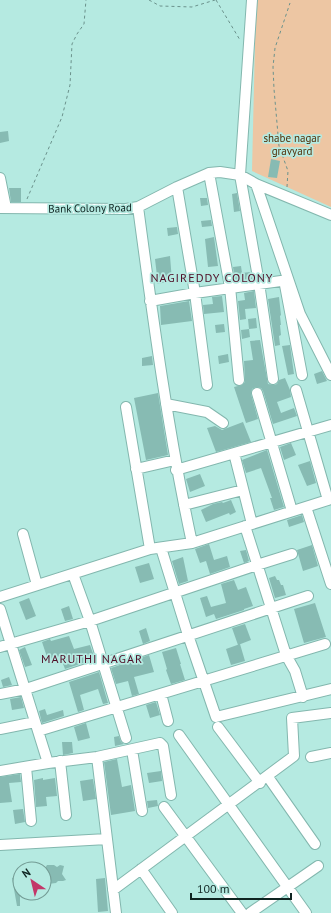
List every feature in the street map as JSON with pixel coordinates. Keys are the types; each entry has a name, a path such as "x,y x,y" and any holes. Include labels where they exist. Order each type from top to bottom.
{"street":[{"path":"252,0 240,175 259,283 273,379"},
{"name":"Bank Colony Road","path":"3,208 126,209 138,207 209,173 220,172 240,175 256,184 331,215"},
{"path":"209,173 230,287 239,380"},
{"path":"0,178 3,208"},
{"path":"256,184 286,280 300,314 331,375"},
{"path":"177,187 195,293 206,385"},
{"path":"138,207 150,301 166,404 176,465 192,543"},
{"path":"150,301 230,287 286,280"},
{"path":"286,280 302,375"},
{"path":"0,597 150,549 192,543 330,499 296,390"},
{"path":"257,393 292,511"},
{"path":"166,404 207,412 223,423"},
{"path":"126,407 150,549"},
{"path":"136,469 176,465 234,453 331,425"},
{"path":"234,453 243,490 257,565 286,655 295,671 303,697"},
{"path":"184,505 243,490"},
{"path":"306,507 331,584"},
{"path":"23,534 37,585"},
{"path":"161,548 216,718 331,689"},
{"path":"0,646 90,621 292,554"},
{"path":"73,574 90,621 126,738"},
{"path":"0,694 26,689 308,596"},
{"path":"0,609 48,763"},
{"path":"0,728 37,727 117,707 325,644"},
{"path":"161,694 168,721"},
{"path":"114,890 264,780 294,756 292,718 331,713"},
{"path":"218,727 264,780 315,844"},
{"path":"179,735 306,913"},
{"path":"0,771 60,761 97,757 160,743 162,744 171,795"},
{"path":"132,750 142,811"},
{"path":"311,757 331,756"},
{"path":"97,757 114,890 114,912"},
{"path":"60,761 66,815"},
{"path":"26,766 31,821"},
{"path":"164,807 242,913"},
{"path":"0,846 107,839"},
{"path":"250,913 318,866"},
{"path":"141,869 172,913"}],"path":[{"path":"23,209 62,117 70,85 72,44 84,24 86,0"},
{"path":"149,0 160,6 192,7 216,0 242,43 249,49"},
{"path":"285,196 288,171 279,146 273,67 275,48 290,3"}],"green space":[{"name":"shabe nagar gravyard","path":"256,0 331,0 331,207 252,171"}],"building":[{"path":"8,131 9,141 0,143 0,132"},
{"path":"271,159 280,161 277,178 268,177"},
{"path":"9,188 21,188 21,202 11,202"},
{"path":"237,193 240,211 234,212 232,194"},
{"path":"200,198 207,198 208,205 201,206"},
{"path":"211,220 212,226 202,227 201,221"},
{"path":"177,227 178,234 168,236 167,228"},
{"path":"214,237 218,266 208,267 205,239"},
{"path":"170,256 172,281 157,284 155,259"},
{"path":"241,266 242,273 250,272 252,279 235,281 233,267"},
{"path":"254,291 256,308 245,309 246,319 240,320 238,301 245,300 244,293"},
{"path":"222,296 224,312 204,314 203,305 213,304 212,297"},
{"path":"279,297 281,335 279,336 280,345 275,346 268,299"},
{"path":"189,301 192,321 161,325 160,306"},
{"path":"256,318 257,328 249,329 248,319"},
{"path":"224,324 225,332 216,333 215,325"},
{"path":"249,329 250,337 242,339 241,330"},
{"path":"260,340 268,384 277,384 279,380 285,378 290,390 291,397 277,402 281,413 294,408 297,416 273,424 263,391 261,388 256,387 252,389 251,394 258,419 246,423 234,387 242,385 245,382 244,361 253,360 250,341"},
{"path":"290,345 294,374 288,375 282,346"},
{"path":"228,354 229,362 219,364 218,356"},
{"path":"152,356 153,365 142,366 142,358"},
{"path":"322,371 327,381 317,384 314,374"},
{"path":"158,393 168,455 146,460 134,398"},
{"path":"243,422 251,442 216,452 207,428 215,426 222,430"},
{"path":"291,443 296,455 284,460 280,447"},
{"path":"267,450 284,507 274,510 270,498 272,498 261,468 246,473 242,460"},
{"path":"310,461 316,483 307,486 298,465"},
{"path":"200,474 205,486 190,492 186,479"},
{"path":"231,500 236,512 230,515 229,513 206,522 201,510 213,504"},
{"path":"302,515 304,522 289,527 287,520"},
{"path":"209,544 214,560 227,556 230,567 210,574 206,561 200,563 195,549"},
{"path":"312,545 318,566 303,571 297,550"},
{"path":"246,550 249,561 244,563 240,551"},
{"path":"183,557 188,581 179,584 172,561"},
{"path":"149,563 154,579 140,583 135,567"},
{"path":"275,576 281,585 283,585 286,595 275,598 269,578"},
{"path":"234,580 238,590 246,587 253,606 216,619 214,614 206,617 200,598 207,596 211,607 226,603 221,584"},
{"path":"29,598 36,616 26,620 19,602"},
{"path":"315,603 326,637 304,643 294,609"},
{"path":"69,606 73,619 65,621 61,609"},
{"path":"245,624 251,640 238,645 232,628"},
{"path":"146,628 150,641 143,644 139,631"},
{"path":"69,636 74,649 90,645 95,659 65,669 60,656 48,660 42,642"},
{"path":"240,644 245,661 231,665 226,649"},
{"path":"25,647 32,665 25,667 19,650"},
{"path":"176,648 185,680 171,684 162,652"},
{"path":"149,655 154,672 134,677 139,694 132,696 128,681 116,684 111,668"},
{"path":"99,672 108,703 103,704 98,689 80,695 84,710 78,712 69,682"},
{"path":"9,677 12,685 3,687 1,680"},
{"path":"21,697 24,708 12,710 10,699"},
{"path":"156,702 160,715 150,718 146,705"},
{"path":"45,709 47,715 63,710 64,716 42,723 39,711"},
{"path":"86,723 90,738 78,741 74,727"},
{"path":"119,736 121,742 124,744 115,746 114,737"},
{"path":"62,742 72,742 73,753 63,755"},
{"path":"117,759 122,787 131,785 135,811 111,815 104,762"},
{"path":"161,771 162,781 149,783 147,773"},
{"path":"20,774 21,782 9,783 12,802 0,803 0,777"},
{"path":"43,778 43,780 55,778 57,796 46,797 47,806 36,807 34,780"},
{"path":"93,779 96,799 83,801 80,781"},
{"path":"157,800 158,806 148,808 147,801"},
{"path":"23,809 25,822 15,824 13,810"},
{"path":"52,865 57,867 60,865 64,866 62,874 66,880 58,881 52,884"},
{"path":"105,878 108,911 98,912 96,879"},
{"path":"16,901 20,901 20,906 17,906"}],"district":[{"name":"NAGIREDDY COLONY","path":"212,277"},
{"name":"MARUTHI NAGAR","path":"92,658"}]}
